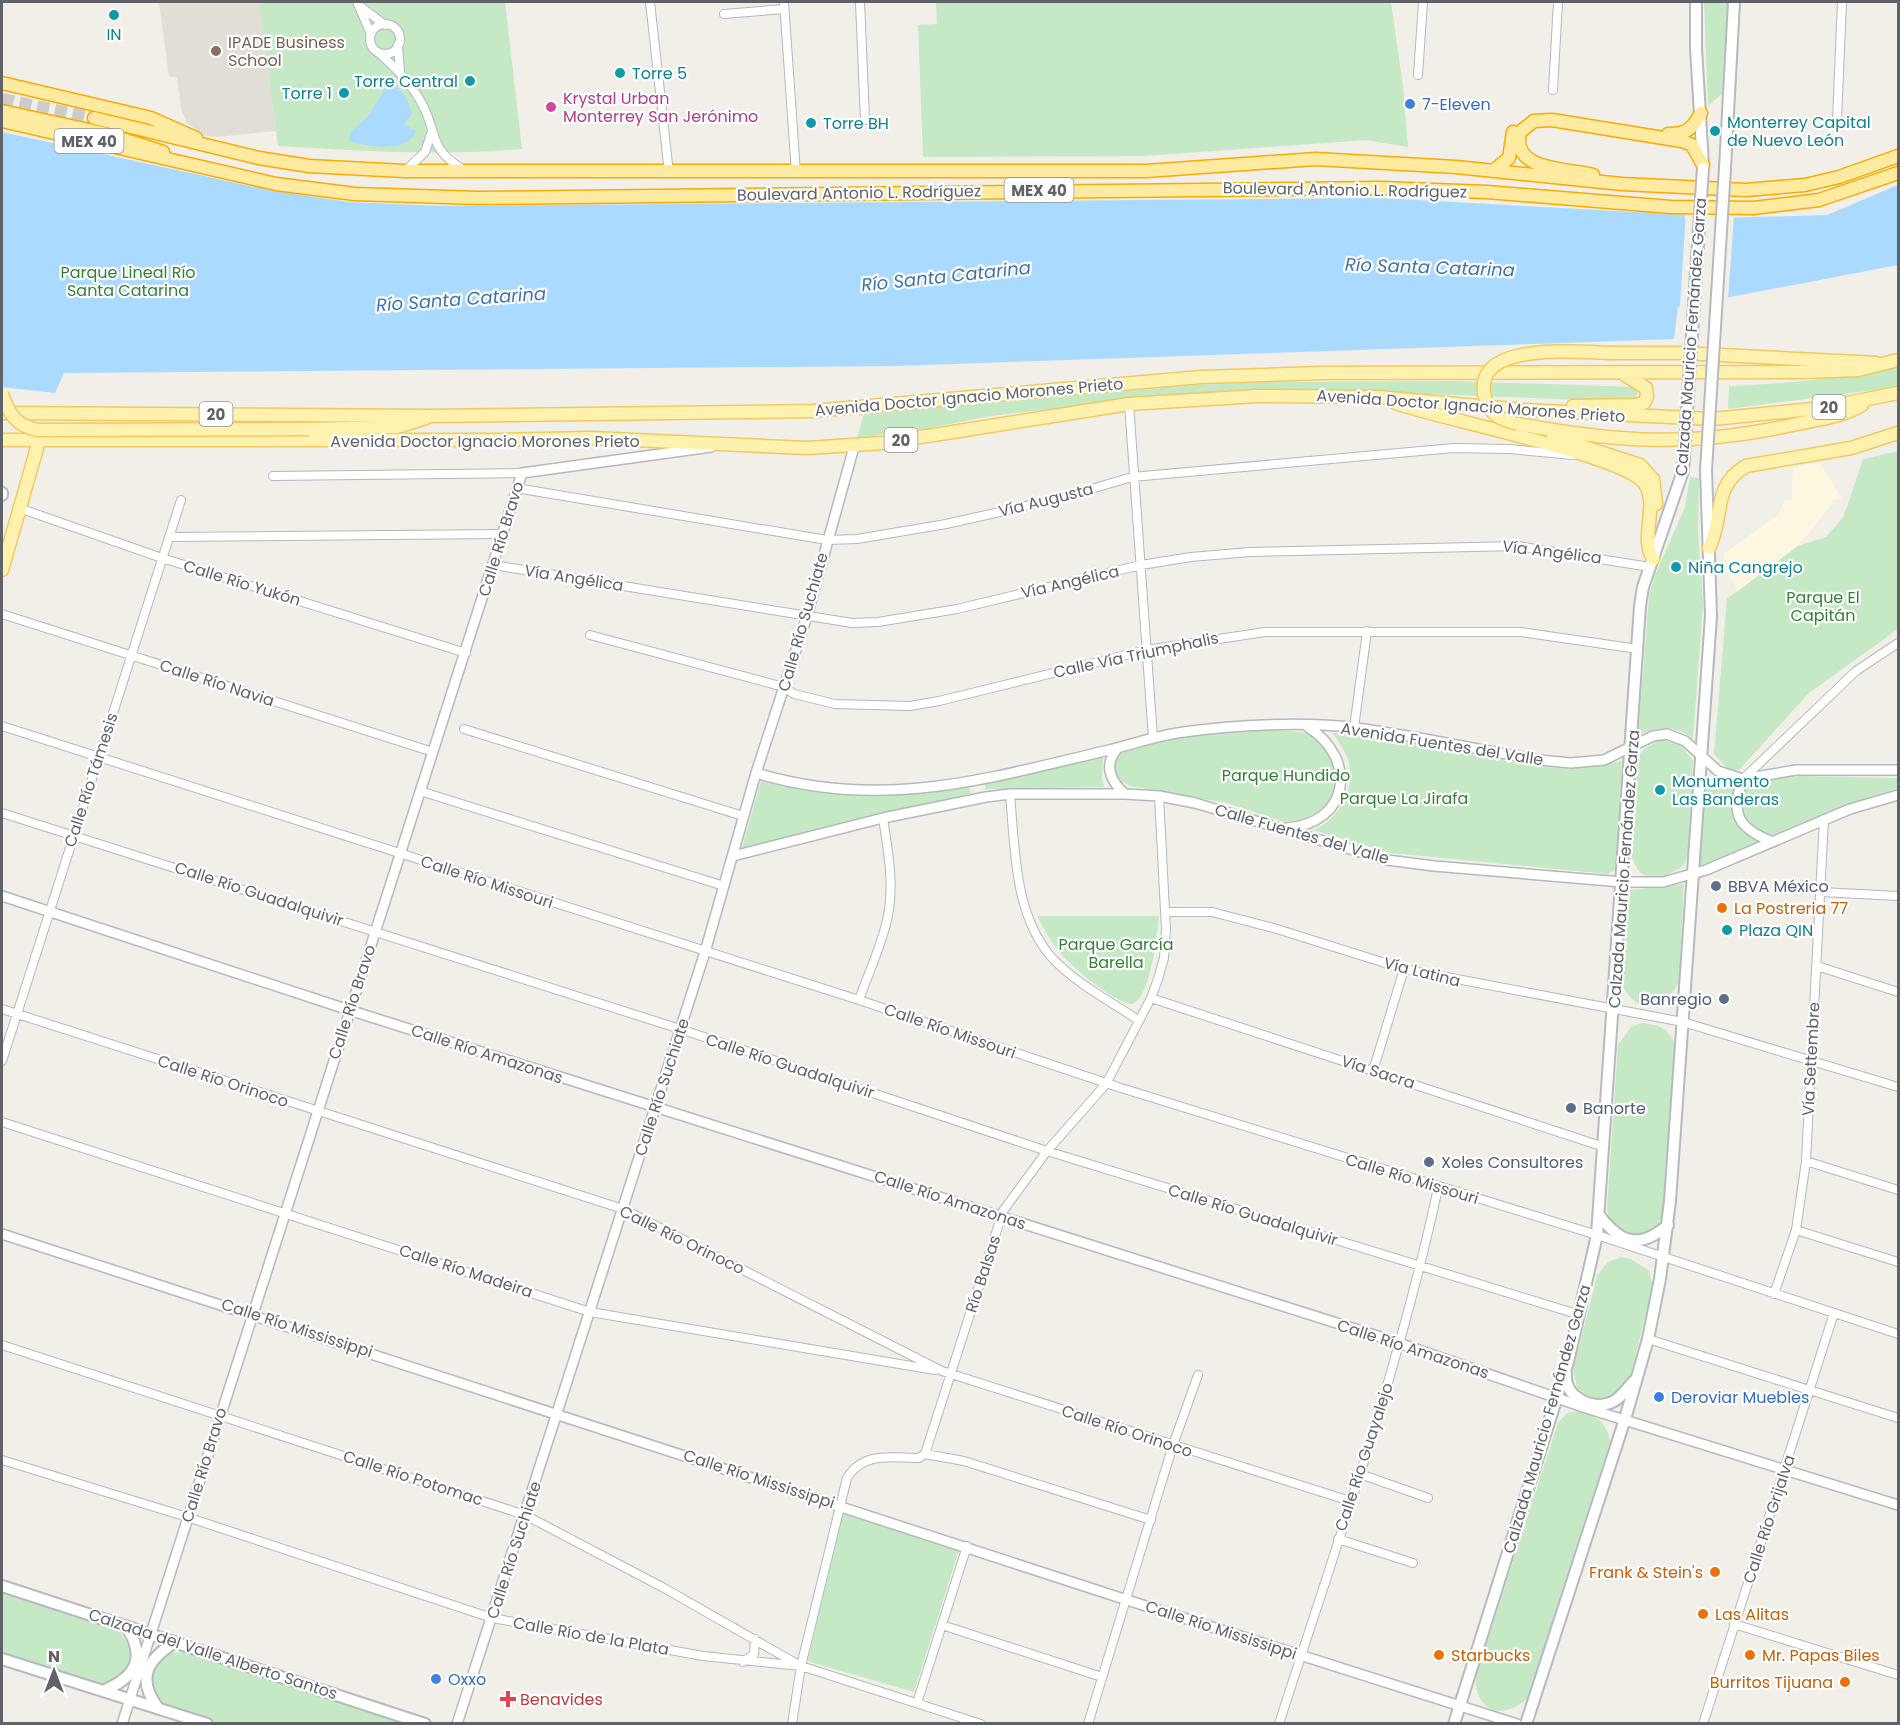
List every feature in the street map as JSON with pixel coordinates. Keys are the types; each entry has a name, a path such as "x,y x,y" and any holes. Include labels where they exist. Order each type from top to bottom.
{"highway":[{"path":"2,83 151,118 219,149"},
{"path":"2,111 140,143 169,154 177,161"},
{"path":"1493,171 1507,162 1515,128 1521,120 1531,114 1550,114 1654,133 1679,135 1692,128 1701,113"},
{"name":"Boulevard Antonio L. Rodríguez","path":"93,118 219,149 300,165 404,171 669,173 1146,171 1316,159 1493,171 1622,184 1775,189 1839,177 1899,156"},
{"path":"1622,184 1533,162 1521,149 1520,132 1534,121 1552,120 1682,141 1692,145 1703,166"},
{"name":"Boulevard Antonio L. Rodríguez","path":"2,121 305,189 366,195 477,198 1381,188 1486,192 1671,207 1732,208 1773,207 1819,200 1899,173"}],"main road":[{"name":"Calzada Mauricio Fernández Garza","path":"1454,1724 1568,1362 1597,1235 1640,606 1683,471 1703,166 1696,48 1696,2"},
{"name":"Calzada Mauricio Fernández Garza","path":"1526,1724 1625,1419 1648,1339 1668,1225 1711,616 1706,470 1734,2"},
{"path":"1648,531 1656,487 1647,471 1630,460 1534,432 1500,418 1486,402 1485,383 1497,363 1524,353 1682,353 1893,362"},
{"name":"Avenida Doctor Ignacio Morones Prieto","path":"2,413 430,416 813,411 1201,377 1321,373 1623,374 1858,370 1893,362"},
{"path":"1524,410 1644,403 1647,397 1644,386 1623,374"},
{"name":"Avenida Doctor Ignacio Morones Prieto","path":"2,440 591,438 792,449 854,447 1129,404 1257,396 1378,397 1524,410 1713,419 1822,408 1899,393"},
{"path":"2,394 13,418 28,428 38,430 397,427 411,425 430,416"},
{"path":"1378,397 1442,418 1580,454 1630,472 1644,482 1649,496 1647,548 1652,563"},
{"path":"1518,424 1576,434 1648,441 1696,440 1785,427 1846,412 1873,398"},
{"path":"1710,548 1716,531 1721,494 1732,475 1746,466 1851,448 1899,433"},
{"path":"2,570 39,441"},
{"path":"1599,1215 1613,1233 1636,1241 1651,1238 1668,1225"},
{"path":"1568,1362 1567,1386 1579,1400 1587,1403 1611,1403 1636,1379"},
{"name":"Calzada del Valle Alberto Santos","path":"2,1586 420,1722"},
{"path":"103,1691 128,1676 138,1659 135,1643 126,1626"},
{"path":"158,1708 149,1696 146,1686 148,1668 155,1657 175,1642"},
{"path":"2,1659 207,1724"}],"street":[{"path":"650,2 669,173"},
{"path":"860,2 865,120"},
{"path":"1419,75 1423,2"},
{"path":"1553,90 1558,2"},
{"path":"1837,120 1842,2"},
{"path":"358,4 381,25"},
{"path":"358,4 371,34 371,46 400,72 422,103 429,120 431,134 448,161 465,171"},
{"path":"724,14 784,5 796,173"},
{"path":"371,34 381,25"},
{"path":"366,26 381,25 396,30 399,39 400,72"},
{"path":"379,53 393,52 398,45"},
{"path":"404,171 425,152 431,134"},
{"path":"1129,404 1132,477 1141,565 1153,738"},
{"name":"Calle Río Bravo","path":"122,1724 219,1414 399,853 466,653 522,473 722,446"},
{"name":"Calle Río Suchiate","path":"457,1724 705,952 756,773 807,616 854,447"},
{"name":"Vía Augusta","path":"516,488 827,540 857,539 946,524 1057,499 1132,477 1454,448 1580,454"},
{"path":"273,476 522,473"},
{"name":"Calle Río Támesis","path":"2,1061 181,500"},
{"name":"Calle Río Yukón","path":"20,508 162,558 466,653"},
{"path":"169,537 502,534"},
{"name":"Vía Angélica","path":"493,565 852,623 912,617 1141,565 1250,552 1488,545 1545,549 1652,563"},
{"name":"Calle Río Navia","path":"2,614 433,752"},
{"path":"1354,728 1367,631"},
{"name":"Calle Vía Triumphalis","path":"590,635 784,687 794,694 835,704 910,706 939,701 1146,650 1232,635 1367,631 1521,632 1638,649"},
{"path":"1773,842 1749,830 1739,820 1736,807 1743,779 1856,671 1899,643"},
{"name":"Calle Río Missouri","path":"2,726 859,1000 1106,1084 1438,1188 1597,1235 1899,1334"},
{"path":"1282,828 1300,826 1327,813 1339,791 1340,769 1336,754 1321,735 1306,726"},
{"name":"Avenida Fuentes del Valle","path":"756,773 814,788 870,792 917,789 982,780 1153,738 1222,728 1306,726 1354,728 1540,760 1571,763 1604,760 1653,736 1667,734 1685,741 1718,771 1743,779"},
{"path":"464,729 743,816"},
{"path":"1118,748 1110,760 1110,776 1125,794"},
{"path":"1743,779 1796,770 1899,770"},
{"path":"982,780 979,788 986,797"},
{"path":"420,791 724,886"},
{"path":"1010,794 1020,882 1031,922 1042,945 1067,972 1138,1020"},
{"name":"Calle Fuentes del Valle","path":"733,856 883,818 986,797 1010,794 1125,794 1159,796 1195,803 1387,860 1622,882 1663,882 1693,875 1850,809 1899,795"},
{"name":"Río Balsas","path":"924,1455 1001,1216 1047,1151 1106,1084 1151,998 1164,958 1165,912 1159,796"},
{"name":"Calle Río Guadalquivir","path":"2,813 375,930 1047,1151 1580,1315"},
{"path":"859,1000 887,921 890,903 890,872 883,818"},
{"name":"Vía Settembre","path":"1774,1294 1796,1230 1806,1161 1824,819"},
{"path":"1821,892 1899,896"},
{"name":"Calle Río Amazonas","path":"2,896 349,1010 1400,1344 1557,1398 1899,1505"},
{"name":"Vía Latina","path":"1165,912 1212,912 1277,929 1404,969 1683,1022 1810,1058 1899,1087"},
{"path":"1816,966 1899,992"},
{"path":"1373,1071 1404,969"},
{"name":"Vía Sacra","path":"1151,998 1604,1147"},
{"name":"Calle Río Orinoco","path":"2,1009 623,1209 942,1371 1350,1501"},
{"name":"Calle Río Madeira","path":"2,1122 590,1312 942,1371"},
{"path":"1806,1161 1899,1190"},
{"name":"Calle Río Guayalejo","path":"1279,1724 1400,1344 1421,1267 1438,1188"},
{"path":"1796,1230 1899,1262"},
{"name":"Calle Río Mississippi","path":"2,1234 253,1313 1127,1600 1517,1724"},
{"name":"Calle Río Grijalva","path":"1703,1724 1834,1313"},
{"path":"1648,1339 1899,1418"},
{"name":"Calle Río Potomac","path":"2,1345 525,1515 801,1666"},
{"path":"1088,1724 1173,1445 1198,1375"},
{"path":"792,1724 801,1666 840,1505 851,1471 866,1459 924,1455 964,1461 1151,1520"},
{"name":"Calle Río de la Plata","path":"2,1460 188,1517 492,1618 743,1662 801,1666 981,1724"},
{"path":"1360,1474 1428,1498"},
{"path":"1338,1539 1413,1563"},
{"path":"917,1703 967,1546"},
{"path":"1734,1624 1899,1675"},
{"path":"942,1625 1102,1677"},
{"path":"743,1662 753,1654 755,1639"}],"shaded area":[{"name":"IPADE Business School","path":"159,2 259,2 276,131 217,137 205,136 187,123 181,108 177,77 169,77"},
{"path":"1820,463 1842,499 1831,500 1833,503 1798,546 1739,592 1724,568 1724,554 1778,515 1785,500 1792,500 1793,467"}],"green space":[{"path":"259,2 505,2 522,149 430,152 278,146"},
{"path":"936,2 1391,2 1403,86 1408,147 1366,140 1145,156 923,157 918,25 937,24"},
{"path":"1704,2 1728,2 1722,94 1708,106"},
{"path":"1898,365 1898,387 1728,409 1729,386 1814,380"},
{"path":"1453,381 1637,387 1639,391 1633,402 1352,391 1198,392 991,416 924,429 857,438 864,414 1197,385 1264,382"},
{"name":"Parque El Capitán","path":"1898,451 1898,629 1809,693 1739,770 1728,769 1714,754 1727,599 1798,546 1826,537 1844,516 1863,459"},
{"path":"1690,477 1699,478 1698,529 1703,603 1693,739 1680,731 1667,728 1638,735 1649,596 1655,575 1685,507"},
{"name":"Parque Hundido","path":"1268,730 1303,732 1319,739 1336,763 1335,790 1324,808 1305,819 1284,822 1227,803 1130,786 1116,778 1113,760 1127,750 1145,743 1187,734"},
{"name":"Parque La Jirafa","path":"1333,733 1365,735 1535,766 1567,769 1622,761 1616,869 1608,874 1391,853 1313,830 1331,818 1338,810 1348,790 1350,768 1343,748"},
{"path":"1661,740 1679,744 1693,760 1688,852 1685,864 1677,870 1652,877 1639,870 1634,863 1631,851 1634,776 1635,764 1641,752"},
{"path":"1103,756 1104,787 986,789 985,784"},
{"path":"1799,776 1898,778 1898,788 1863,799 1773,837 1763,834 1748,823 1740,808 1744,791 1751,783"},
{"path":"761,781 787,787 838,793 864,794 969,788 971,794 742,848"},
{"path":"1703,786 1734,788 1733,807 1736,820 1760,842 1700,867 1698,865"},
{"path":"1684,884 1679,981 1666,998 1653,1005 1643,1005 1630,997 1622,983 1621,976 1629,890"},
{"name":"Parque García Barella","path":"1037,916 1159,916 1149,977 1139,998 1133,1004 1125,1002 1092,982 1057,949"},
{"path":"1642,1023 1663,1028 1675,1045 1662,1220 1654,1233 1628,1238 1610,1223 1607,1209 1618,1045 1631,1027"},
{"path":"1621,1257 1631,1259 1649,1271 1653,1286 1628,1385 1611,1400 1597,1400 1584,1395 1577,1387 1573,1370 1597,1276 1608,1262"},
{"path":"1579,1411 1591,1415 1604,1425 1610,1442 1527,1699 1509,1710 1493,1710 1481,1699 1475,1679 1558,1423 1567,1413"},
{"path":"843,1513 959,1550 914,1692 810,1662 808,1659"},
{"path":"2,1593 118,1630 129,1648 130,1657 126,1671 120,1678 101,1687 2,1655"},
{"path":"186,1652 407,1723 218,1723 161,1705 152,1693 149,1675 154,1662 168,1653"}],"water":[{"path":"396,86 406,97 412,114 404,124 416,131 411,138 396,146 387,147 351,142 349,138 352,131 369,115 385,89"},
{"name":"Río Santa Catarina","path":"2,132 273,191 350,202 443,206 1380,198 1672,214 1685,215 1685,219 1827,215 1898,185 1898,265 1678,307 1674,339 896,366 64,373 55,393 2,387"}],"pier":[{"path":"1686,212 1688,216 1734,215 1728,300 1680,309 1679,320"}],"tunnel":[{"path":"2,99 94,118"}],"place":[{"name":"IN","path":"114,15"},
{"name":"IPADE Business School","path":"216,51"},
{"name":"Torre 5","path":"620,73"},
{"name":"Torre Central","path":"470,81"},
{"name":"Torre 1","path":"344,93"},
{"name":"7-Eleven","path":"1410,104"},
{"name":"Krystal Urban Monterrey San Jerónimo","path":"551,107"},
{"name":"Torre BH","path":"811,123"},
{"name":"Monterrey Capital de Nuevo León","path":"1715,131"},
{"name":"Niña Cangrejo","path":"1676,567"},
{"name":"Monumento Las Banderas","path":"1660,790"},
{"name":"BBVA México","path":"1716,886"},
{"name":"La Postreria 77","path":"1722,908"},
{"name":"Plaza QIN","path":"1727,930"},
{"name":"Banregio","path":"1724,999"},
{"name":"Banorte","path":"1571,1108"},
{"name":"Xoles Consultores","path":"1429,1162"},
{"name":"Deroviar Muebles","path":"1659,1397"},
{"name":"Frank & Stein's","path":"1715,1572"},
{"name":"Las Alitas","path":"1703,1614"},
{"name":"Starbucks","path":"1439,1655"},
{"name":"Mr. Papas Biles","path":"1750,1655"},
{"name":"Oxxo","path":"436,1679"},
{"name":"Burritos Tijuana","path":"1845,1682"},
{"name":"Benavides","path":"508,1699"}],"park label":[{"name":"Parque Lineal Río Santa Catarina","path":"128,281"}]}
